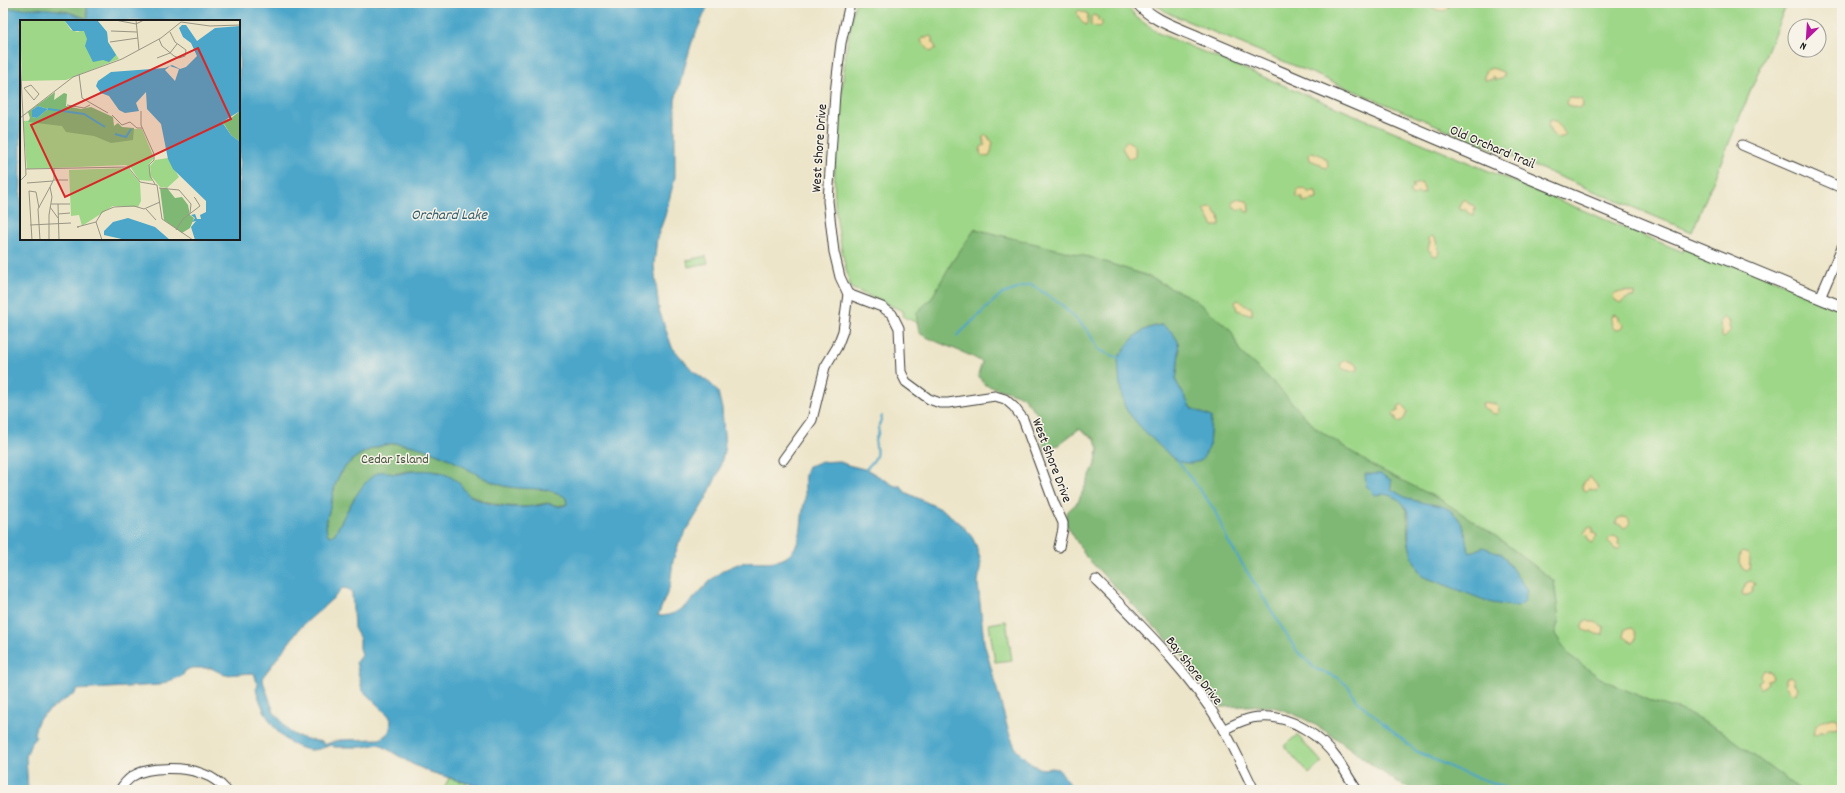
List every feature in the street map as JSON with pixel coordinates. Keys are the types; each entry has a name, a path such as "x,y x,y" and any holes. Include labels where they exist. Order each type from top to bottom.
{"street":[{"name":"West Shore Drive","path":"850,3 841,43 828,201 834,252 840,277 848,294 882,307 892,314 899,328 901,372 906,382 929,399 940,403 995,396 1005,400 1014,407 1023,419 1054,503 1063,523 1064,529 1059,547"},
{"name":"Old Orchard Trail","path":"1138,3 1143,9 1152,15 1200,38 1532,179 1842,307"},
{"path":"1742,145 1842,188"},
{"path":"1820,298 1842,247"},
{"path":"783,460 812,420 825,367 837,347 843,331 848,294"},
{"name":"Bay Shore Drive","path":"1096,580 1148,632 1175,663 1223,730 1254,790"},
{"path":"1223,730 1245,720 1260,717 1274,718 1292,723 1319,739 1336,758 1357,790"},
{"path":"120,790 129,778 138,773 152,770 191,770 216,780 226,790"}],"green space":[{"path":"3,3 86,3 88,19 63,10 3,9"},
{"path":"855,3 1125,3 1137,18 1158,33 1683,252 1687,242 1842,309 1842,790 1715,790 1120,413 904,317 903,311 851,288 843,256 835,204 835,165 845,63"},
{"path":"1154,3 1787,3 1692,232 1168,13"},
{"path":"975,229 1093,258 1145,275 1194,299 1231,330 1240,352 1269,378 1316,428 1373,466 1443,501 1497,537 1554,581 1559,619 1555,634 1569,655 1600,678 1650,701 1681,710 1721,731 1800,790 1411,790 1394,780 1345,744 1311,722 1293,714 1269,706 1221,707 1181,654 1086,557 1065,522 1067,512 1078,502 1096,462 1098,449 1095,439 1079,429 1058,445 1045,449 1041,436 1041,418 1022,396 985,385 978,375 982,362 919,333 916,313 931,299 952,262","holes":["1161,325 1172,332 1178,341 1179,354 1176,381 1191,408 1211,418 1209,448 1178,461 1153,439 1126,409 1118,358 1131,340 1141,332","1385,493 1421,502 1464,528 1465,545 1470,553 1502,554 1527,590 1450,586 1422,576 1408,541 1407,512 1405,507 1401,501"]},
{"path":"706,256 708,263 688,267 687,260"},
{"name":"Cedar Island","path":"397,443 434,452 498,484 542,489 559,493 566,498 567,504 558,506 547,503 527,507 505,506 484,501 466,493 459,483 440,472 408,471 393,474 390,473 366,483 351,504 334,535 329,536 326,529 327,518 336,483 341,472 354,459 362,454 379,446"},
{"path":"1006,621 1012,660 995,662 989,624"},
{"path":"1297,735 1322,762 1309,774 1284,746"},
{"path":"449,778 467,783 463,790 443,790"}],"sand":[{"path":"1433,3 1448,3 1449,7 1445,11 1437,10 1432,7"},
{"path":"1079,10 1088,14 1087,25 1079,18 1077,12"},
{"path":"1093,15 1098,17 1098,20 1102,21 1099,28 1091,26 1091,17"},
{"path":"929,36 932,37 932,41 936,48 931,52 921,41 923,37 927,38"},
{"path":"1492,68 1503,72 1504,75 1502,79 1495,80 1494,76 1491,80 1485,80 1484,76 1487,70"},
{"path":"1569,98 1582,99 1583,106 1579,108 1567,105 1566,102"},
{"path":"1550,120 1557,123 1566,135 1565,136 1558,138 1551,133 1548,124"},
{"path":"985,135 993,142 989,157 983,156 980,153 981,147 985,145 983,137"},
{"path":"1126,141 1135,148 1135,156 1132,158 1128,158 1122,148"},
{"path":"1311,152 1321,155 1326,159 1328,165 1327,168 1322,167 1320,164 1310,160 1309,155"},
{"path":"1421,183 1425,192 1421,194 1417,193 1414,196 1411,195 1410,191 1414,188 1412,185"},
{"path":"1300,188 1307,190 1309,193 1316,191 1317,199 1303,202 1303,198 1298,198 1296,196 1297,191"},
{"path":"1236,199 1248,202 1249,212 1246,212 1243,208 1239,210 1233,206 1232,202"},
{"path":"1463,199 1469,204 1473,205 1475,208 1474,215 1468,213 1465,209 1460,209 1459,206"},
{"path":"1213,207 1215,213 1219,215 1220,226 1213,226 1204,210"},
{"path":"1431,236 1435,238 1440,253 1436,256 1433,255 1428,249 1430,242 1428,238"},
{"path":"1625,291 1634,293 1634,297 1629,297 1620,303 1615,300 1613,297 1614,294"},
{"path":"1238,300 1244,305 1252,308 1252,315 1237,310 1235,302"},
{"path":"1614,314 1619,316 1619,320 1624,326 1622,329 1616,330 1612,326 1611,317"},
{"path":"1724,316 1730,322 1729,327 1731,331 1724,338 1722,337 1722,329 1720,326 1721,319"},
{"path":"1346,360 1358,365 1358,370 1348,371 1342,368 1340,366 1342,362"},
{"path":"1484,402 1496,404 1499,408 1498,413 1491,413 1489,410 1483,408 1482,405"},
{"path":"1400,405 1403,405 1407,412 1404,419 1399,422 1396,421 1396,417 1394,417 1393,414 1399,410 1398,408"},
{"path":"1590,477 1599,488 1597,491 1590,489 1586,491 1582,488 1583,482"},
{"path":"1622,517 1628,518 1630,523 1625,528 1616,523 1617,519"},
{"path":"1588,527 1593,528 1593,533 1597,535 1593,543 1589,542 1584,533"},
{"path":"1614,536 1619,539 1618,544 1621,547 1619,549 1615,549 1608,542 1609,538"},
{"path":"1742,552 1748,554 1750,560 1749,569 1746,571 1742,568 1739,562 1740,554"},
{"path":"1751,581 1755,584 1752,588 1753,592 1748,595 1743,595 1742,593 1746,583"},
{"path":"1587,620 1604,627 1603,635 1596,634 1591,631 1588,632 1582,628 1583,622"},
{"path":"1630,627 1635,634 1635,641 1633,643 1623,636 1625,629"},
{"path":"1764,670 1770,672 1773,677 1772,679 1767,680 1768,683 1761,689 1758,683 1762,679 1761,675"},
{"path":"1790,677 1794,679 1794,684 1798,687 1796,694 1790,692 1785,685 1785,679"},
{"path":"1835,717 1839,720 1838,728 1829,728 1825,732 1820,732 1818,734 1813,733 1818,723 1827,718"}],"water":[{"name":"Orchard Lake","path":"86,3 709,3 692,42 675,100 675,177 665,216 657,238 654,265 659,310 672,347 693,371 711,384 718,392 722,409 725,448 719,471 706,499 679,543 673,561 670,586 658,616 669,615 687,605 709,582 726,569 746,562 772,562 789,555 797,544 800,534 805,497 805,476 808,466 821,462 838,461 868,470 895,486 901,486 905,492 943,510 960,523 972,537 981,562 978,583 984,642 1009,733 1016,749 1031,764 1042,769 1058,769 1074,790 506,790 501,786 477,786 430,772 412,764 379,744 364,747 334,747 332,745 314,750 300,748 282,736 269,719 259,699 256,689 258,686 254,673 225,675 211,668 191,668 185,671 183,675 160,685 76,690 75,694 45,713 39,719 34,734 36,737 31,743 26,757 28,790 3,790 3,9 24,8 56,10 86,19 88,17","holes":["397,443 434,452 448,458 483,478 501,485 551,491 566,498 567,504 564,506 548,504 526,507 495,505 476,499 468,494 452,477 445,474 429,471 413,471 396,474 380,472 366,482 354,499 334,535 329,536 326,529 327,518 336,483 341,472 347,465 362,454 379,446","342,588 349,589 352,594 354,628 360,639 360,650 362,654 356,662 362,690 389,716 391,720 390,730 380,739 339,740 323,745 323,742 298,736 286,728 274,713 262,678 301,627 339,593"]},
{"path":"1162,325 1172,332 1178,341 1179,354 1176,381 1191,408 1211,417 1209,448 1201,461 1192,463 1180,462 1172,456 1140,427 1128,412 1123,401 1118,358 1131,340 1141,332"},
{"path":"1365,474 1381,474 1391,480 1391,489 1402,496 1418,502 1440,506 1452,512 1458,517 1463,526 1470,553 1483,547 1502,554 1527,590 1524,603 1517,607 1492,603 1422,576 1410,551 1408,536 1409,517 1407,511 1401,501 1392,496 1381,494 1375,495 1366,486"}],"waterway":[{"path":"957,336 1000,295 1031,284 1062,305 1088,331 1099,350 1118,358"},
{"path":"866,469 873,462 877,453 875,440 879,432 878,429 882,416"},
{"path":"1178,461 1214,509 1228,541 1296,650 1316,669 1337,677 1349,687 1355,699 1416,751 1463,773 1497,784 1509,790"}]}
